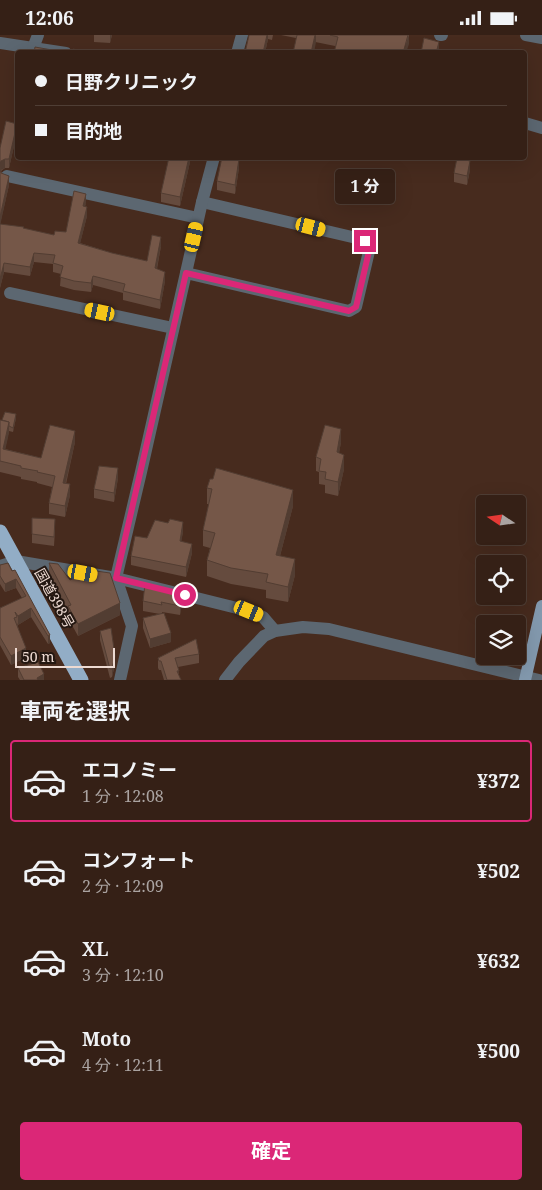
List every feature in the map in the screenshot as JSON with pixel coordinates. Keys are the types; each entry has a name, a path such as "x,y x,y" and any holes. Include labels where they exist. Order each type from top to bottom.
{"highway":[{"name":"国道398号","path":"0,532 81,680"}],"main road":[{"path":"525,678 542,606"}],"street":[{"path":"33,48 38,35"},
{"path":"238,50 242,35"},
{"path":"526,35 542,39"},
{"path":"0,43 46,50"},
{"path":"527,124 542,128"},
{"path":"120,680 132,626 116,578 198,218 213,160"},
{"path":"7,176 198,218"},
{"path":"186,273 349,311 356,307 370,247 365,241 202,202"},
{"path":"10,293 173,328"},
{"path":"0,567 16,561 116,578 249,611 264,617 276,631"},
{"path":"225,680 264,636 276,631 303,627 329,629 539,680"}],"building":[{"path":"249,35 267,35 264,50 246,50"},
{"path":"297,35 315,35 312,50 294,50"},
{"path":"330,35 408,35 404,50 335,50 338,37"},
{"path":"424,38 439,42 437,50 422,50"},
{"path":"35,47 52,50 34,50"},
{"path":"6,121 15,123 15,133 9,159 1,161 0,164 0,148"},
{"path":"168,160 188,160 180,197 161,193"},
{"path":"221,160 239,160 235,185 217,181"},
{"path":"457,160 470,161 467,176 454,173"},
{"path":"0,169 1,173 9,176 0,217"},
{"path":"74,191 86,194 83,206 87,207 78,243 147,261 152,235 161,237 155,268 165,272 160,300 123,291 125,284 93,276 91,283 60,277 63,266 53,263 55,255 34,253 30,267 4,263 0,279 0,224 24,227 54,235 55,231 66,232"},
{"path":"5,412 16,414 13,428 9,426 9,422 2,420"},
{"path":"0,420 9,422 3,449 41,458 50,425 75,431 63,483 70,484 65,506 49,503 55,476 0,461"},
{"path":"325,425 341,429 337,452 344,455 338,482 325,479 326,472 319,471 321,459 316,457"},
{"path":"99,466 118,468 114,493 94,489"},
{"path":"216,468 293,490 276,555 295,559 288,587 266,582 268,574 231,568 207,560 215,533 203,530 212,489 207,488 210,479 213,479"},
{"path":"32,518 55,519 54,537 32,534"},
{"path":"170,519 183,522 180,541 192,544 186,567 131,556 135,536 147,538 155,520 168,523"},
{"path":"8,563 12,571 15,570 50,635 48,636 31,608 18,616 15,612 17,617 14,618 26,648 11,656 0,637 0,608 26,596 16,579 5,584 0,576 0,565"},
{"path":"49,563 58,564 70,580 89,570 110,573 120,603 78,624 68,606 71,605"},
{"path":"145,584 182,593 180,606 143,601"},
{"path":"164,613 171,633 150,639 143,618"},
{"path":"111,628 115,656 112,669 110,669 100,631"},
{"path":"196,639 199,654 175,658 181,680 167,680 161,661 158,658"},
{"path":"38,662 44,674 37,678 38,680 24,680 18,668"}],"route":[{"path":"185,595 116,578 186,273 349,311 356,307 370,247 365,241"}]}
